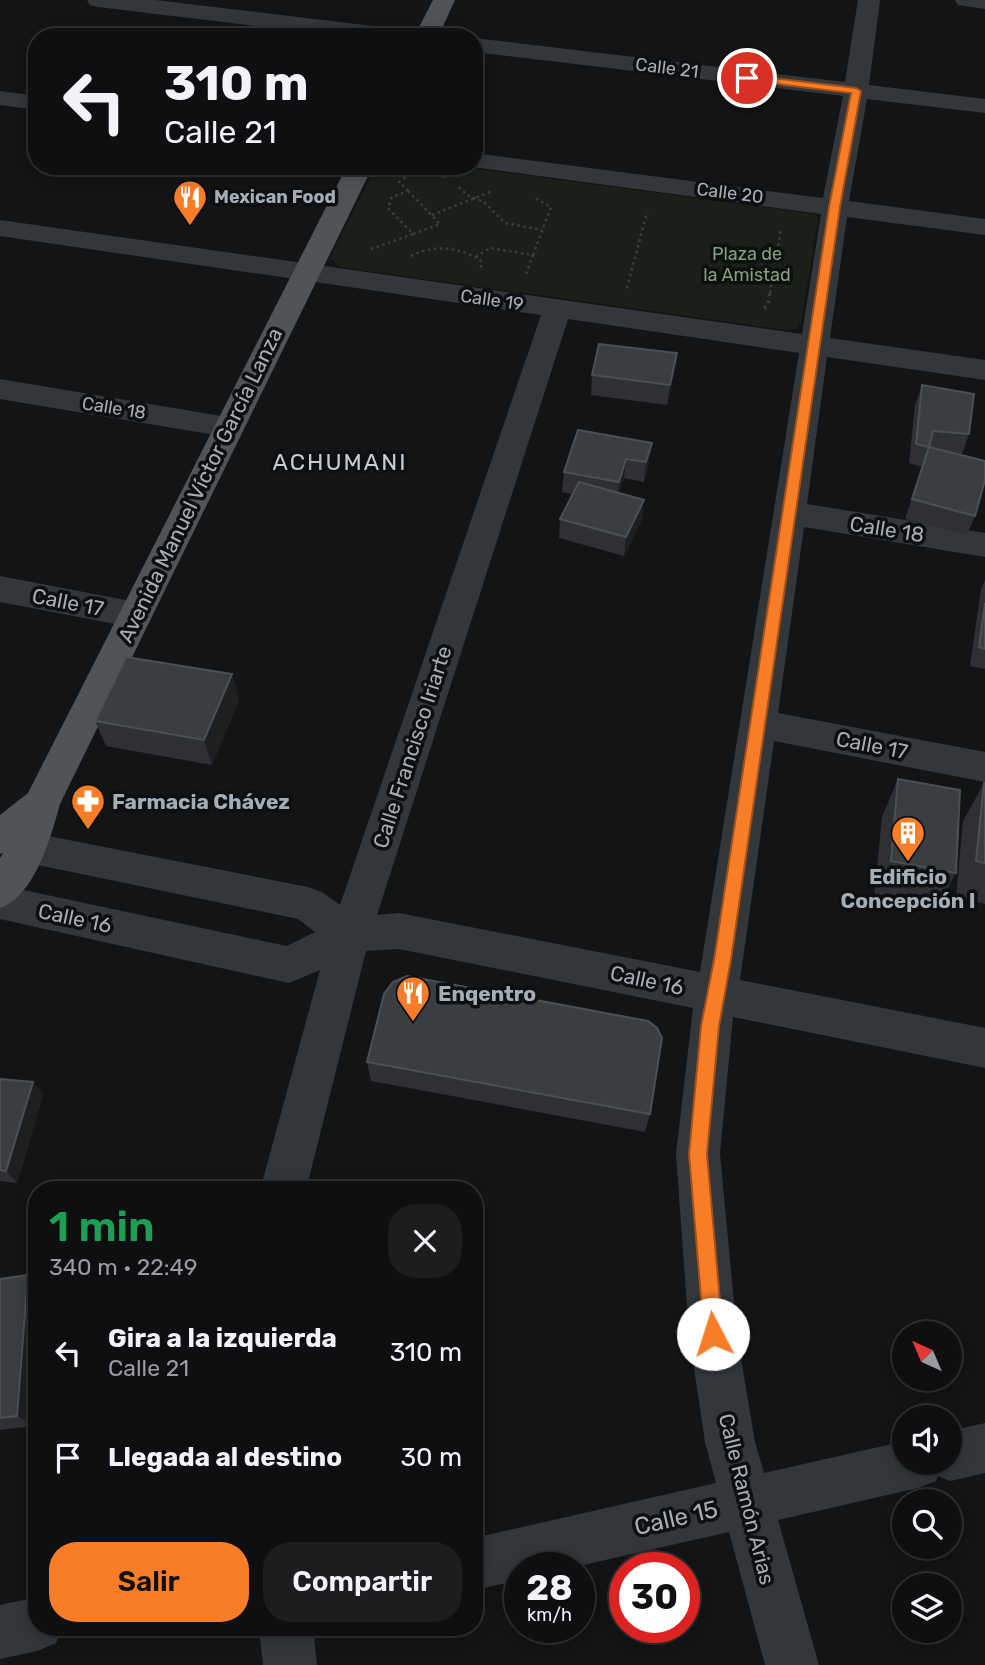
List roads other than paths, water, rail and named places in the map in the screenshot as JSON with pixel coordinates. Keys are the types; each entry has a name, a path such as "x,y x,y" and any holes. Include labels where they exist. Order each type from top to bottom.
{"main road":[{"path":"430,28 444,0"},
{"name":"Avenida Manuel Víctor García Lanza","path":"0,891 9,843 41,804 227,427 355,175"}],"street":[{"path":"98,0 331,28"},
{"name":"Calle Ramón Arias","path":"792,1665 730,1442 713,1334 698,1154 710,1026 869,0"},
{"path":"966,0 985,2"},
{"name":"Calle 21","path":"483,46 985,106"},
{"path":"0,98 28,102"},
{"name":"Calle 20","path":"483,167 985,226"},
{"name":"Calle 19","path":"0,228 985,370"},
{"name":"Calle Francisco Iriarte","path":"285,1181 350,935 557,309"},
{"name":"Calle 18","path":"0,389 227,427"},
{"name":"Calle 18","path":"789,513 985,545"},
{"name":"Calle 17","path":"0,589 136,614"},
{"name":"Calle 17","path":"758,724 985,767"},
{"path":"9,843 308,904 350,935"},
{"name":"Calle 16","path":"0,902 289,965 350,935 399,931 985,1048"},
{"path":"962,1453 985,1448"},
{"name":"Calle 15","path":"483,1562 892,1469"},
{"path":"0,1632 28,1626"},
{"path":"287,1636 290,1665"}],"place":[{"name":"Mexican Food","path":"190,227"},
{"name":"Farmacia Chávez","path":"88,831"},
{"name":"Edificio Concepción I","path":"908,863"},
{"name":"Enqentro","path":"413,1023"}],"district":[{"name":"ACHUMANI","path":"340,462"}],"park label":[{"name":"Plaza de la Amistad","path":"747,264"}]}
